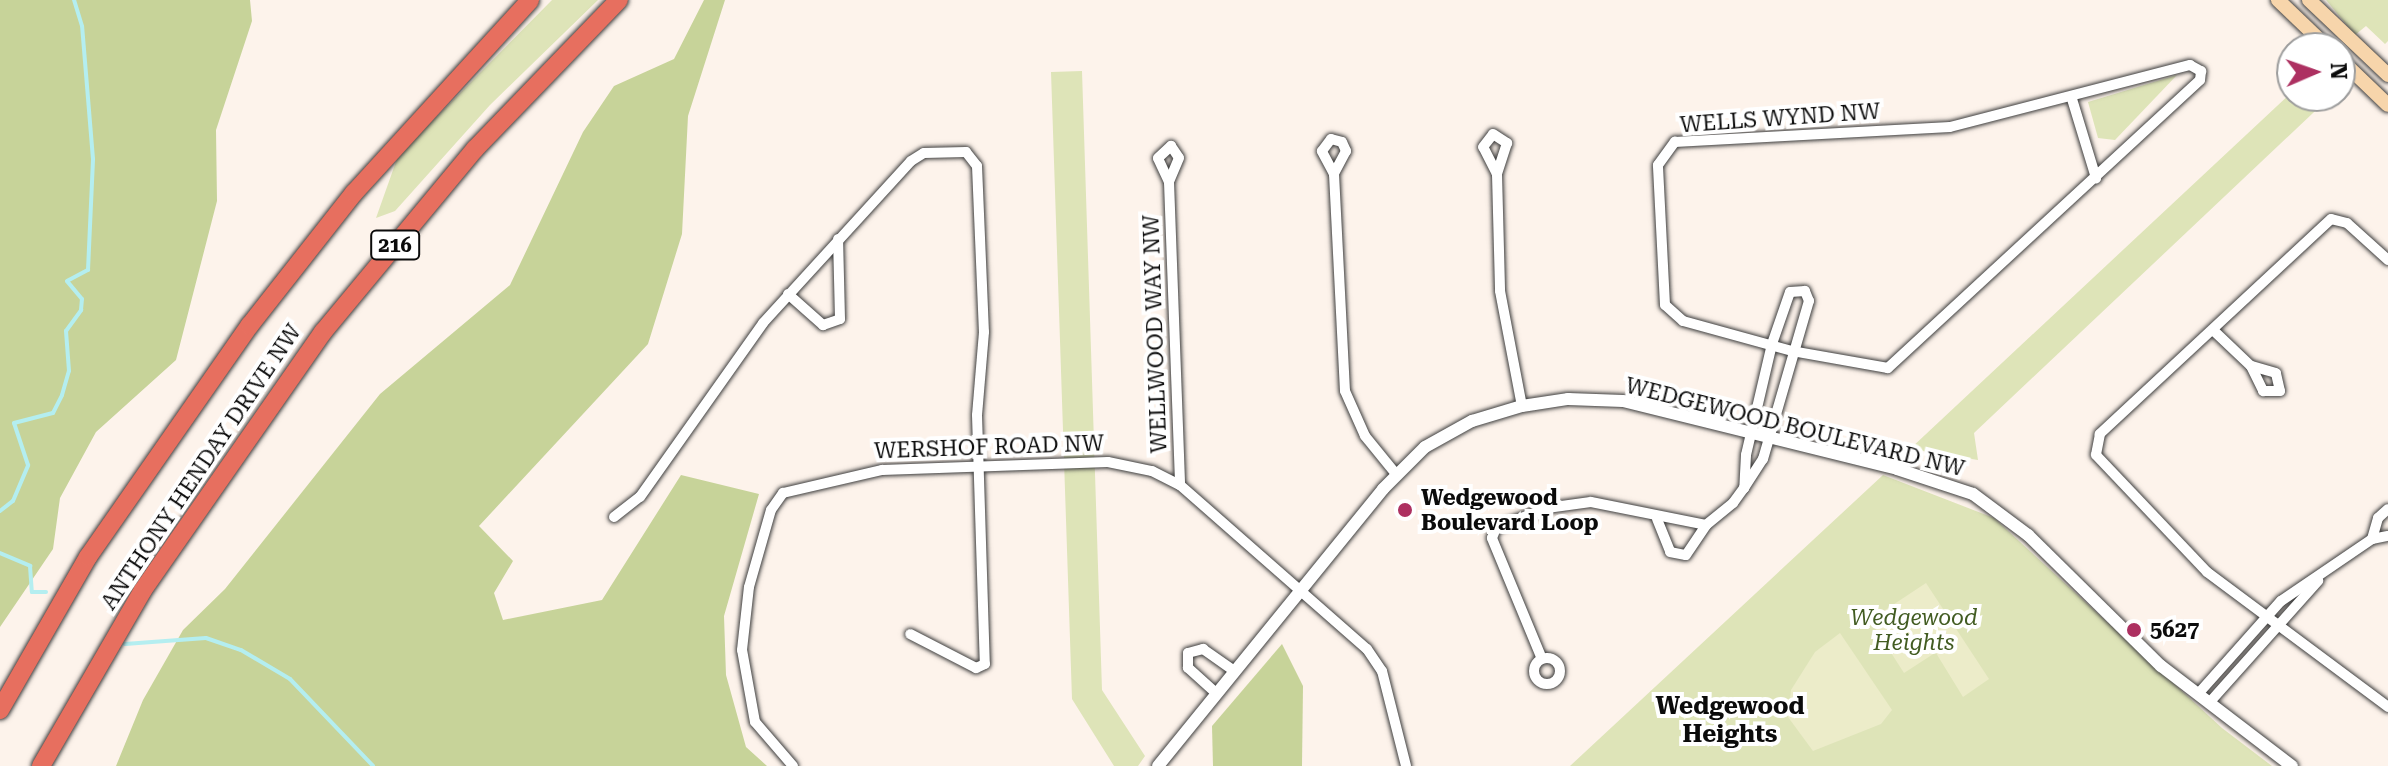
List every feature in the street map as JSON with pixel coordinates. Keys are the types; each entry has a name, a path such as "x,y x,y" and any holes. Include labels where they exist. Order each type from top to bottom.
{"highway":[{"name":"ANTHONY HENDAY DRIVE NW","path":"0,710 88,557 250,325 354,193 530,0"},
{"name":"ANTHONY HENDAY DRIVE NW","path":"44,760 196,510 323,332 475,149 619,0"}],"main road":[{"path":"2278,0 2311,32"},
{"path":"2309,0 2388,75"},
{"path":"2356,74 2388,105"}],"street":[{"name":"WELLS WYND NW","path":"2190,65 2201,71 2200,80 1888,368 1792,351 1683,321 1665,305 1658,165 1675,142 1950,127 2072,99 2190,65"},
{"path":"2072,99 2096,178"},
{"path":"614,517 640,497 788,294 919,154 960,152 974,157 984,332 979,466 985,664 976,668 910,634"},
{"path":"1334,174 1345,391 1365,436 1396,474"},
{"path":"1497,174 1500,291 1522,406"},
{"name":"WELLWOOD WAY NW","path":"1169,182 1180,485"},
{"path":"2388,260 2347,223 2331,219 2100,434 2096,455 2207,572 2388,707"},
{"path":"788,294 823,325 840,319 838,239"},
{"path":"1657,519 1675,556 1690,551 1706,525 1744,488 1770,439 1792,351 1809,301 1805,291 1790,292 1772,344 1751,434 1744,488"},
{"path":"2213,330 2251,366"},
{"name":"WEDGEWOOD BOULEVARD NW","path":"1158,766 1396,474 1425,447 1472,421 1522,406 1568,399 1623,401 1953,485 1991,504 2131,639 2292,766"},
{"name":"WERSHOF ROAD NW","path":"793,766 755,722 742,650 749,587 771,510 783,493 882,470 1118,462 1180,485 1367,649 1382,671 1406,766"},
{"path":"1542,659 1492,538 1496,528 1547,508 1591,502 1657,519 1706,525"},
{"path":"2372,539 2378,518 2388,509"},
{"path":"2209,703 2274,621 2281,601 2322,576 2372,539 2388,536"},
{"path":"2198,694 2322,576"},
{"path":"1216,693 1188,668 1188,653 1203,649 1234,671"}],"green space":[{"path":"0,0 250,0 252,21 216,130 217,201 176,360 96,432 60,498 53,549 0,627"},
{"path":"552,0 598,0 490,105 395,211 376,218 398,156"},
{"path":"704,0 725,0 688,116 682,234 648,344 479,526 513,561 494,593 503,620 602,600 681,475 759,494 724,616 726,675 746,747 767,766 116,766 143,700 183,630 225,589 380,394 510,285 583,132 614,86 674,59"},
{"path":"2326,0 2388,0 2388,41 2385,44 2366,26 2356,34"},
{"path":"1082,71 1102,690 1145,756 1138,766 1114,766 1072,699 1051,72"},
{"path":"2177,75 2115,140 2098,138 2088,102"},
{"path":"2276,107 2276,112 2314,112 1974,433 1978,460 1910,449"},
{"name":"Wedgewood Heights","path":"1883,475 1994,518 2222,728 2272,766 1570,766"},
{"path":"1926,583 1989,679 1963,697 1936,653 1958,638 1904,673 1870,620"},
{"path":"1840,633 1892,710 1881,724 1813,751 1788,717 1791,690 1815,652"},
{"path":"1282,644 1303,686 1302,766 1213,766 1212,726"}],"waterway":[{"path":"0,511 13,501 28,465 14,423 53,413 62,395 69,371 66,331 81,310 82,299 67,281 88,270 93,159 82,26 74,0"},
{"path":"0,553 30,566 32,592 46,592"},
{"path":"125,644 206,638 241,650 290,679 373,766"}],"place":[{"name":"Wedgewood Boulevard Loop","path":"1405,510"},
{"name":"5627","path":"2134,630"}],"district":[{"name":"Wedgewood Heights","path":"1730,721"}]}
